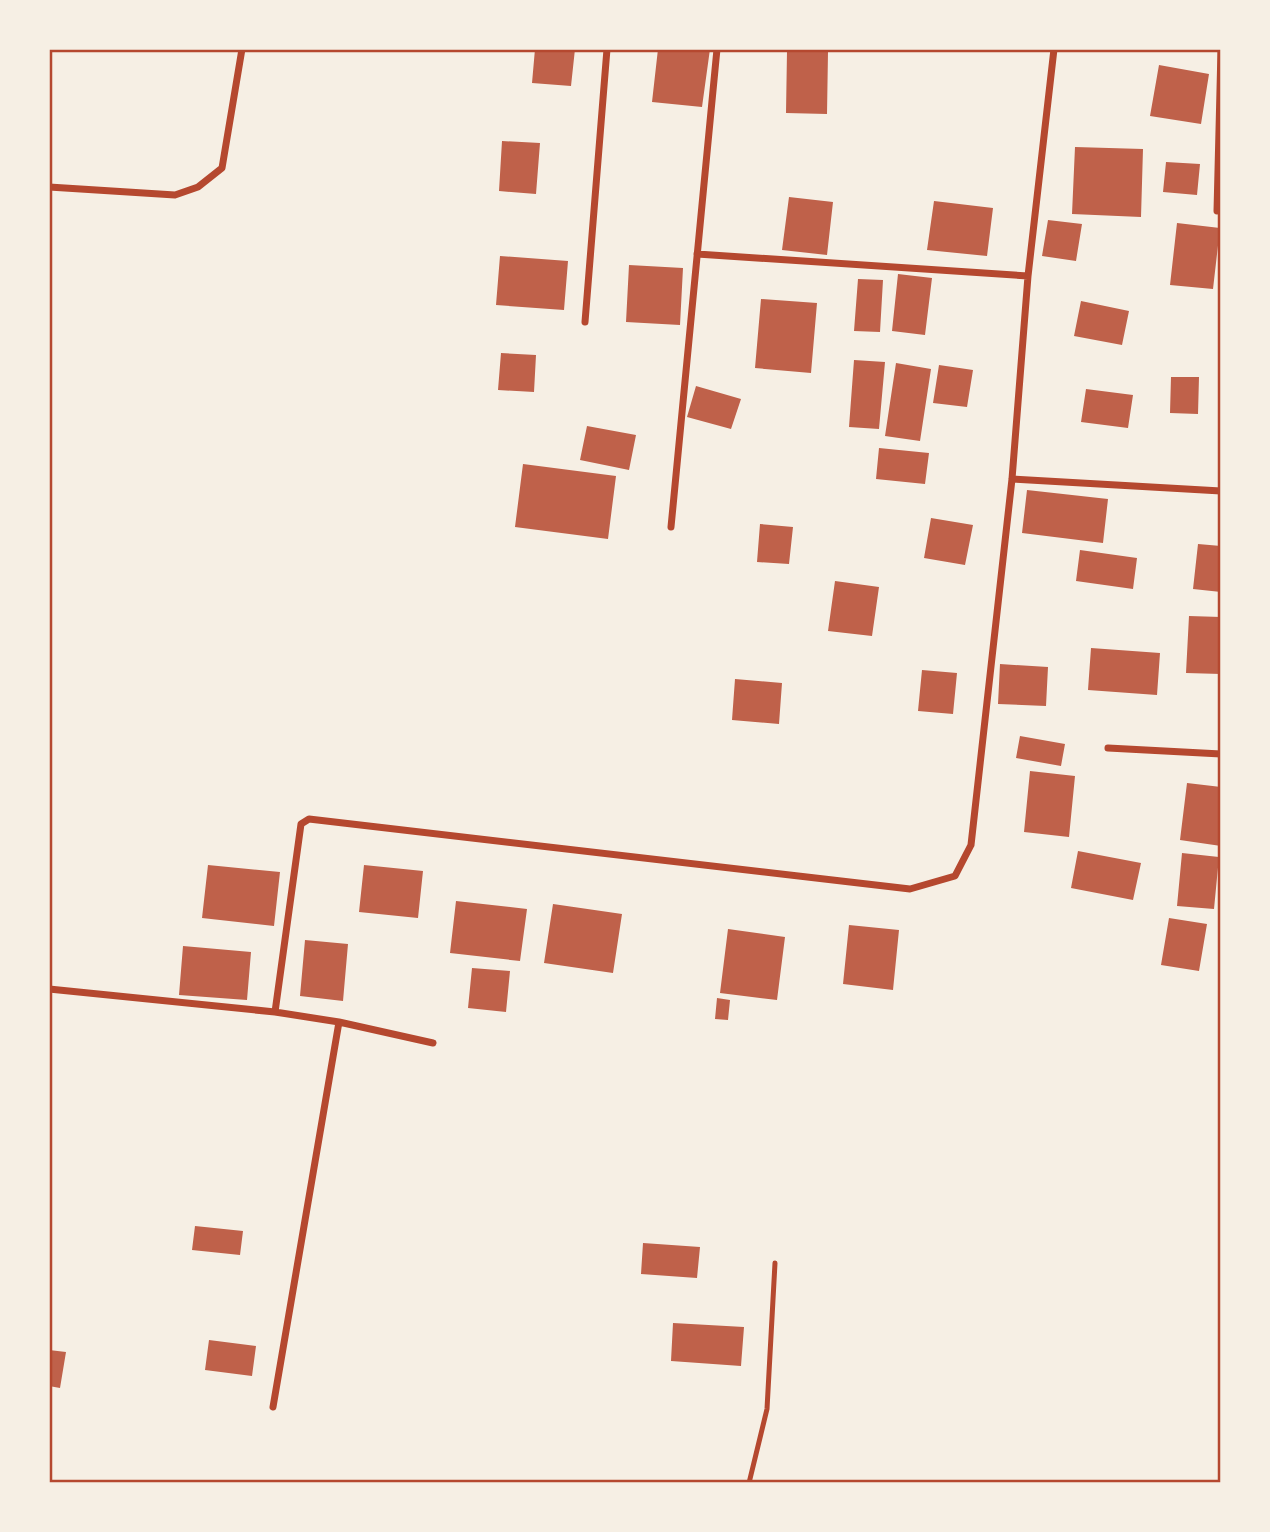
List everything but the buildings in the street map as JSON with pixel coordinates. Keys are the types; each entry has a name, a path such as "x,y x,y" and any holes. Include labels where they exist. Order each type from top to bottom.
{"street":[{"path":"49,187 174,195 198,187 222,168 242,49"},
{"path":"585,322 607,49"},
{"path":"671,527 717,49"},
{"path":"275,1012 301,824 309,819 910,889 955,876 971,845 1012,479 1028,276 1055,49"},
{"path":"1217,211 1221,49"},
{"path":"696,254 1028,276"},
{"path":"1012,479 1221,491"},
{"path":"1108,748 1221,754"},
{"path":"49,989 275,1012 433,1042"},
{"path":"273,1407 338,1023"}],"lane":[{"path":"749,1483 767,1409 775,1263"}]}
